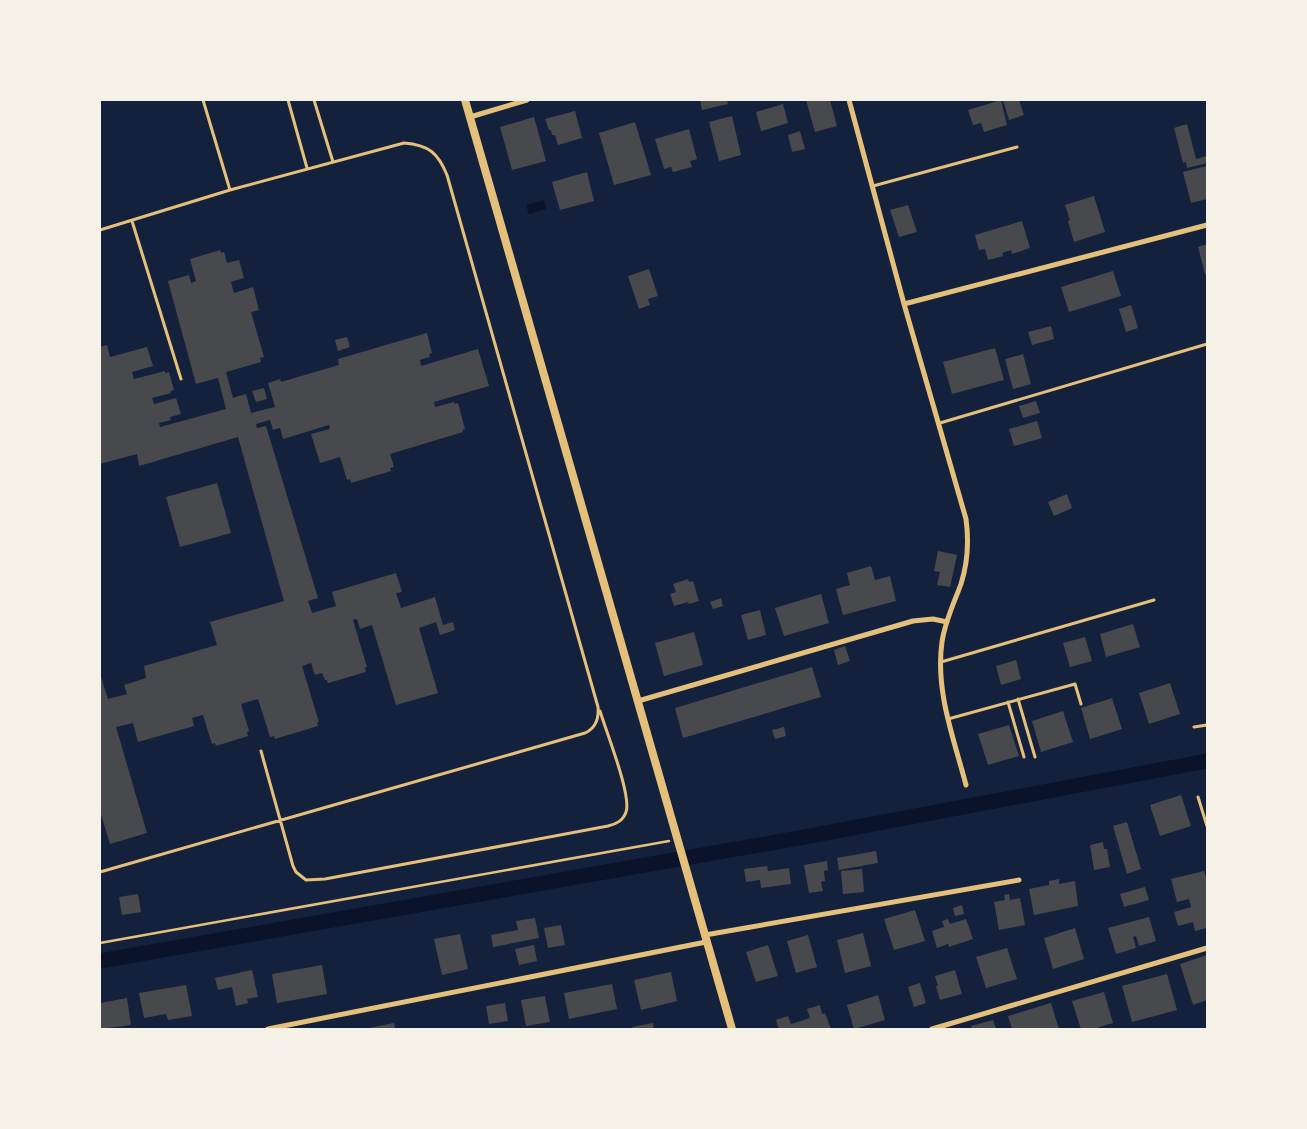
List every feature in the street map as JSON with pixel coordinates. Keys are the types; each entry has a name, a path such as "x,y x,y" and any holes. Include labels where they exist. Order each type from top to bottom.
{"street":[{"path":"465,100 732,1029"},
{"path":"470,117 527,100"},
{"path":"848,100 904,304 965,512 968,535 964,574 947,622 942,643 941,662 943,697 966,785"},
{"path":"904,304 1207,225"},
{"path":"638,701 913,622 933,619 947,622"},
{"path":"268,1029 705,938 1019,880"},
{"path":"932,1029 1207,948"}],"lane":[{"path":"203,100 230,190"},
{"path":"288,100 307,168"},
{"path":"314,100 333,162"},
{"path":"100,230 230,190 404,143 424,147 433,152 442,161 598,707 627,797 626,813 621,820 614,824 311,880 301,877 293,866 261,751"},
{"path":"872,186 1017,147"},
{"path":"132,221 181,379"},
{"path":"940,424 1207,344"},
{"path":"941,662 1154,600"},
{"path":"948,719 1075,684 1081,704"},
{"path":"1018,699 1035,757"},
{"path":"1008,702 1024,756"},
{"path":"100,872 584,733 595,725 598,707"},
{"path":"1194,727 1207,725"},
{"path":"1198,797 1207,826"}],"path":[{"path":"100,943 678,841"}],"water":[{"path":"544,200 546,209 529,214 526,205"}],"building":[{"path":"700,100 727,100 728,104 702,110"},
{"path":"806,100 830,100 837,126 815,132"},
{"path":"1001,100 1007,125 984,132 981,123 973,125 968,110"},
{"path":"1003,100 1019,100 1024,115 1009,120"},
{"path":"783,104 788,123 761,131 756,112"},
{"path":"575,111 582,138 558,145 555,135 552,135 545,119"},
{"path":"732,116 741,155 719,161 709,122"},
{"path":"534,117 546,161 512,170 500,127"},
{"path":"635,122 651,175 614,185 599,133"},
{"path":"1187,124 1196,159 1207,156 1207,163 1187,168 1186,162 1183,163 1174,128"},
{"path":"689,129 697,159 690,161 692,167 673,172 671,167 664,169 655,139"},
{"path":"800,131 805,149 792,152 788,135"},
{"path":"1207,166 1207,199 1191,203 1183,172"},
{"path":"587,172 594,201 560,210 552,182"},
{"path":"1094,196 1105,232 1074,242 1065,205"},
{"path":"908,205 917,232 899,237 890,210"},
{"path":"1022,221 1030,248 1012,254 1011,250 1002,253 1003,256 988,260 985,249 979,250 975,235"},
{"path":"1207,244 1207,274 1205,274 1198,247"},
{"path":"220,250 221,253 224,252 227,263 239,260 244,278 231,282 234,293 253,287 259,310 251,312 264,357 260,358 261,362 226,372 233,398 246,394 251,413 275,407 268,383 280,379 281,382 339,365 338,359 427,333 432,353 429,354 430,357 420,360 421,366 478,349 489,386 434,402 435,407 454,402 455,404 458,403 465,429 462,430 463,432 390,454 394,467 390,468 391,471 351,483 350,479 347,480 340,457 320,463 311,434 330,429 329,425 283,439 280,428 273,430 270,420 256,424 257,428 266,426 318,598 308,601 312,613 336,606 332,592 396,573 402,592 396,593 401,608 435,597 443,625 453,622 455,630 440,635 436,622 419,628 438,693 396,705 372,625 360,629 357,619 353,620 367,667 365,667 366,672 328,683 322,673 315,675 311,663 302,666 319,722 317,722 318,726 275,739 274,736 270,737 258,699 241,704 249,731 247,732 248,736 216,746 215,743 212,744 203,715 192,718 194,726 138,742 133,723 116,727 147,833 110,844 100,811 100,674 108,699 127,694 124,685 146,678 144,666 217,645 210,622 284,601 238,437 139,466 137,454 100,464 100,347 107,345 110,357 147,347 153,366 132,372 134,379 165,371 165,373 169,372 174,390 171,393 152,398 154,404 176,398 181,414 170,417 171,420 159,423 160,427 226,409 218,378 196,384 168,281 189,275 191,283 196,281 190,259"},
{"path":"649,269 658,296 648,299 650,305 639,309 628,276"},
{"path":"1113,271 1121,296 1069,312 1061,287"},
{"path":"1131,305 1138,328 1126,332 1119,309"},
{"path":"1051,326 1054,339 1032,345 1028,332"},
{"path":"347,337 350,347 338,351 335,340"},
{"path":"995,348 1004,380 952,394 943,362"},
{"path":"1023,354 1031,384 1013,389 1005,359"},
{"path":"264,388 267,399 256,402 252,391"},
{"path":"1036,401 1040,413 1023,418 1019,406"},
{"path":"1037,421 1042,438 1014,446 1009,429"},
{"path":"217,483 231,533 180,547 166,497"},
{"path":"1067,494 1072,508 1054,516 1048,502"},
{"path":"938,551 957,555 950,587 937,585 940,572 934,571"},
{"path":"871,566 875,580 890,576 896,601 843,615 836,589 850,585 847,573"},
{"path":"688,579 689,582 693,581 699,601 674,606 670,594 676,592 673,584"},
{"path":"821,594 829,623 784,636 775,608"},
{"path":"721,598 723,606 713,609 710,602"},
{"path":"760,610 766,635 748,640 741,615"},
{"path":"1133,624 1140,647 1106,657 1100,634"},
{"path":"694,632 703,665 664,676 655,643"},
{"path":"1085,637 1092,661 1070,667 1063,643"},
{"path":"845,646 850,661 838,665 834,650"},
{"path":"1016,660 1021,679 1001,685 996,666"},
{"path":"812,667 821,697 683,738 675,708"},
{"path":"1170,683 1180,714 1149,724 1139,693"},
{"path":"1112,698 1122,729 1090,739 1081,708"},
{"path":"1063,711 1073,742 1041,752 1032,721"},
{"path":"1009,725 1019,756 988,765 978,734"},
{"path":"784,727 786,736 775,739 772,730"},
{"path":"1181,795 1191,826 1160,836 1150,805"},
{"path":"1127,822 1141,869 1127,874 1113,826"},
{"path":"1103,842 1104,849 1107,849 1110,867 1094,870 1090,845"},
{"path":"876,851 878,863 839,870 837,858"},
{"path":"827,861 828,870 824,871 825,881 821,882 823,891 809,893 804,865"},
{"path":"767,866 768,871 789,868 791,884 761,888 760,880 746,882 744,869"},
{"path":"862,869 864,892 843,894 841,871"},
{"path":"1204,871 1207,880 1207,928 1195,931 1193,922 1178,926 1174,912 1191,907 1189,899 1177,902 1171,879"},
{"path":"1059,879 1059,884 1075,881 1078,906 1034,915 1029,889 1049,885 1049,881"},
{"path":"1145,887 1149,900 1124,907 1120,894"},
{"path":"138,894 141,912 122,915 119,897"},
{"path":"1009,894 1010,900 1020,898 1025,925 999,930 994,902 1005,900 1004,895"},
{"path":"962,905 964,914 955,916 953,908"},
{"path":"915,910 925,941 894,950 884,919"},
{"path":"1149,917 1156,941 1139,946 1136,936 1133,937 1136,948 1116,954 1108,928"},
{"path":"535,918 539,938 493,947 491,935 518,930 516,921"},
{"path":"948,919 950,924 966,919 973,939 949,947 948,944 937,948 932,931 944,927 942,921"},
{"path":"561,925 565,945 548,948 544,928"},
{"path":"1075,928 1084,959 1053,969 1044,938"},
{"path":"863,933 871,966 845,973 837,940"},
{"path":"460,934 468,969 442,975 434,939"},
{"path":"808,935 817,967 796,973 787,941"},
{"path":"534,945 537,961 519,965 515,949"},
{"path":"768,945 778,976 756,982 746,952"},
{"path":"1007,948 1017,979 986,988 976,957"},
{"path":"1207,955 1207,1000 1193,1005 1180,964"},
{"path":"322,965 327,994 277,1003 272,974"},
{"path":"252,970 258,997 247,999 248,1003 236,1006 232,987 218,990 215,978"},
{"path":"955,970 962,994 940,1000 935,976"},
{"path":"671,972 677,1001 641,1010 634,980"},
{"path":"1167,974 1177,1010 1132,1022 1122,986"},
{"path":"920,983 926,1003 914,1007 908,987"},
{"path":"612,984 617,1009 569,1019 564,993"},
{"path":"186,985 192,1016 168,1020 166,1014 144,1018 139,993"},
{"path":"1104,992 1113,1023 1093,1029 1081,1029 1072,1001"},
{"path":"878,995 885,1020 854,1029 847,1005"},
{"path":"545,996 550,1022 526,1026 521,1000"},
{"path":"127,998 131,1025 100,1029 100,1003"},
{"path":"505,1003 508,1021 489,1024 486,1006"},
{"path":"1051,1003 1059,1029 1012,1029 1008,1016"},
{"path":"820,1005 822,1014 825,1013 831,1029 779,1029 776,1020 788,1016 791,1024 810,1018 807,1009"},
{"path":"993,1020 996,1029 972,1029 971,1026"},
{"path":"394,1023 395,1029 369,1029 369,1028"},
{"path":"653,1023 654,1029 633,1029 632,1027"}],"waterway":[{"path":"100,961 799,838 1207,761"}]}
